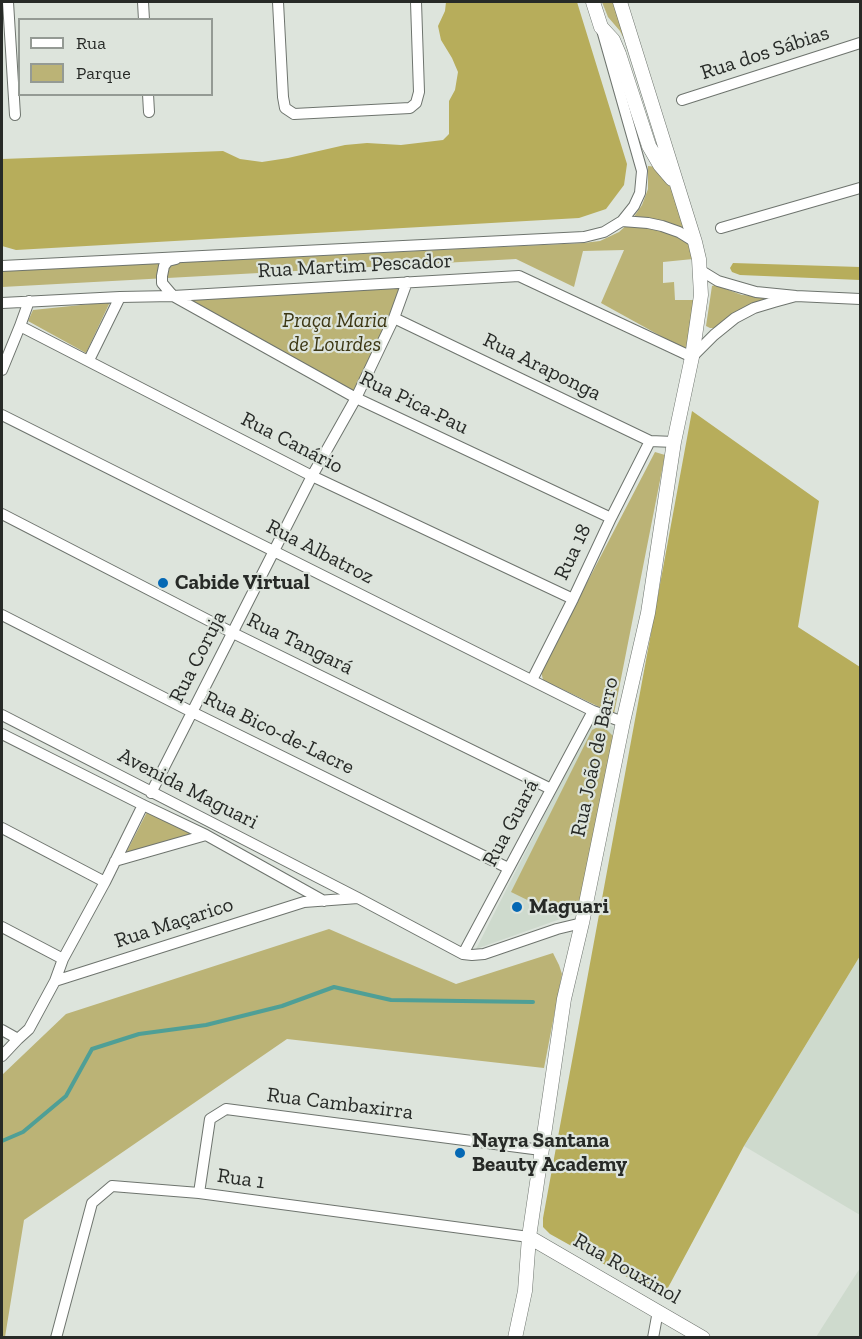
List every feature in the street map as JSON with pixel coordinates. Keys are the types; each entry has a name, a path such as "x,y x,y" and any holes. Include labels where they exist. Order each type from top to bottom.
{"street":[{"path":"8,2 15,115"},
{"path":"143,2 144,18"},
{"path":"278,2 282,97 285,108 294,114 410,108 416,103 419,92 416,2"},
{"name":"Rua João de Barro","path":"593,2 642,171 640,193 634,206 622,220"},
{"name":"Rua João de Barro","path":"515,1338 525,1291 529,1237 564,999 648,613 675,442 698,326 701,288 695,243 620,2"},
{"name":"Rua João de Barro","path":"601,27 613,40 620,54 649,146 678,188"},
{"name":"Rua dos Sábias","path":"682,100 861,43"},
{"path":"148,96 148,112"},
{"path":"721,228 861,188"},
{"path":"622,220 662,226 679,232 695,243"},
{"name":"Rua Martim Pescador","path":"2,266 584,237 604,232 622,220"},
{"path":"173,296 162,282 162,272 168,261 180,257"},
{"path":"700,270 718,281 756,292 861,299"},
{"name":"Rua Martim Pescador","path":"2,303 173,296 519,276 692,357"},
{"path":"701,288 718,281"},
{"name":"Rua Coruja","path":"152,793 312,476 356,398 394,318 407,282"},
{"name":"Rua Pica-Pau","path":"173,296 356,398 611,518"},
{"path":"692,357 708,340 735,318 754,308 796,296"},
{"path":"89,360 120,297"},
{"path":"2,370 29,301"},
{"name":"Rua Araponga","path":"394,318 650,441 675,442"},
{"name":"Rua Canário","path":"20,326 312,476 573,599"},
{"path":"698,326 706,332 721,329"},
{"name":"Rua Albatroz","path":"2,415 593,711 623,722"},
{"name":"Rua 18","path":"532,680 650,441"},
{"name":"Rua Tangará","path":"2,514 233,633 551,789"},
{"name":"Rua Bico-de-Lacre","path":"2,615 508,868"},
{"name":"Rua Guará","path":"463,954 593,711"},
{"name":"Avenida Maguari","path":"2,715 463,954"},
{"name":"Avenida Maguari","path":"2,734 206,835 306,897"},
{"path":"2,1056 28,1029 55,981 63,959 116,861 142,805"},
{"path":"2,828 105,882"},
{"path":"116,861 206,835"},
{"path":"306,897 319,878"},
{"path":"324,901 335,886"},
{"name":"Rua Maçarico","path":"55,981 306,897 324,901"},
{"path":"324,901 358,898"},
{"path":"463,954 484,954 557,929 582,923"},
{"path":"2,927 63,959"},
{"path":"2,1030 18,1039"},
{"name":"Rua Cambaxirra","path":"199,1193 210,1119 226,1110 542,1150"},
{"name":"Rua 1","path":"56,1338 92,1203 112,1186 199,1193 529,1237"},
{"name":"Rua Rouxinol","path":"529,1237 703,1338"},
{"path":"653,1338 658,1311"}],"shaded area":[{"path":"446,2 577,2 627,164 624,185 606,209 579,218 16,250 2,246 2,159 223,151 240,159 262,162 345,145 367,143 401,145 443,140 449,134 449,101 455,90 458,72 441,40 438,26 445,11"},
{"path":"733,263 860,267 860,280 740,275 732,272 730,268"},
{"path":"692,411 819,501 798,627 860,667 860,956 744,1146 663,1297 550,1234 543,1227 543,1218"},
{"path":"594,718 617,729 580,912 476,949"},
{"path":"860,956 860,1215 744,1146"},
{"path":"860,1268 860,1337 816,1337"}],"green space":[{"path":"602,2 616,2 626,43 620,31 608,17"},
{"path":"648,166 657,167 673,190 693,259 663,262 663,283 674,282 675,300 695,300 686,350 601,303 624,250 583,251 574,287 516,259 2,287 2,271 600,241 619,232 631,221 642,205 648,189"},
{"name":"Praça Maria de Lourdes","path":"405,283 356,396 176,297"},
{"path":"715,285 742,295 775,297 716,328 710,328 706,326 712,286"},
{"path":"110,302 86,353 28,321 33,310"},
{"path":"655,452 665,455 614,714 543,680 541,671"},
{"path":"606,729 613,736 580,907 560,916 511,892 592,730"},
{"path":"147,812 196,833 126,853"},
{"path":"329,929 456,984 553,953 562,974 544,1068 287,1039 24,1220 5,1337 2,1338 2,1075 66,1014"}],"waterway":[{"path":"2,1141 23,1132 66,1096 92,1049 139,1034 206,1025 282,1006 334,987 391,1000 533,1002"}],"place":[{"name":"Cabide Virtual","path":"163,583"},
{"name":"Maguari","path":"517,907"},
{"name":"Nayra Santana Beauty Academy","path":"460,1153"}]}
